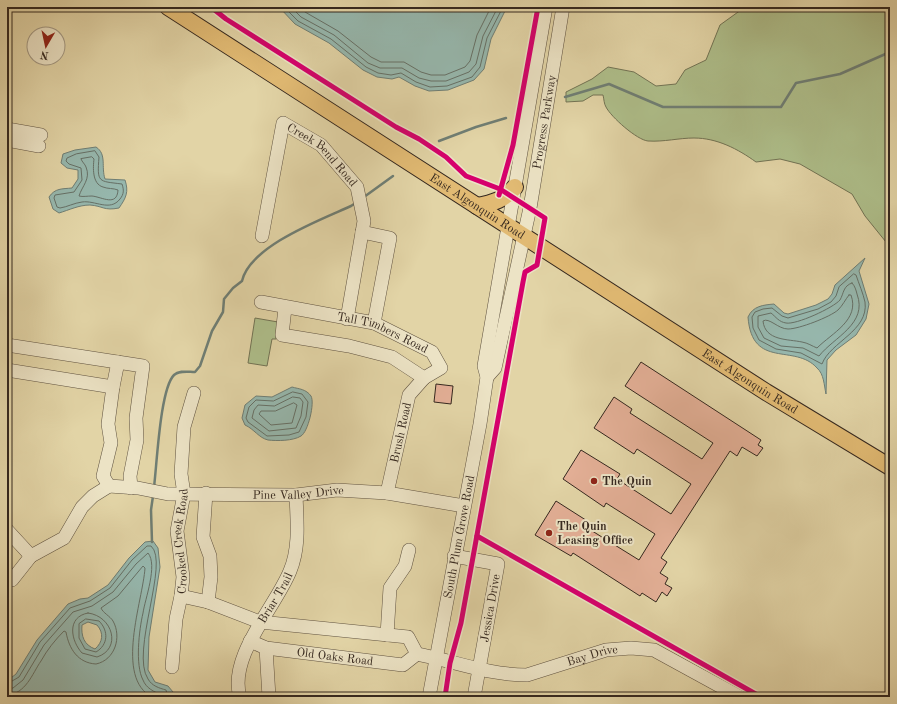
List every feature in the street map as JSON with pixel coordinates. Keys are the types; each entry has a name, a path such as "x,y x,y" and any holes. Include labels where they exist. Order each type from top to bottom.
{"main road":[{"name":"East Algonquin Road","path":"168,7 766,392 890,467"},
{"path":"477,206 498,202 508,195 515,187"}],"street":[{"name":"Progress Parkway","path":"508,227 546,7"},
{"name":"Progress Parkway","path":"524,237 563,7"},
{"name":"Creek Bend Road","path":"262,236 283,123 321,145 357,187 364,214 347,319"},
{"path":"7,129 40,141 7,140"},
{"name":"South Plum Grove Road","path":"429,697 487,377 484,366 508,227"},
{"path":"362,232 390,238 374,323"},
{"name":"South Plum Grove Road","path":"487,377 494,368 524,237"},
{"name":"Tall Timbers Road","path":"261,302 285,308 374,323 432,352 441,368 424,378 392,357 348,346 282,335 285,308"},
{"path":"7,345 143,366 136,418 137,440 130,476 135,488"},
{"path":"12,580 31,556 64,538 82,507 93,496 109,486 103,476 111,443 108,424 118,362"},
{"path":"7,370 113,387"},
{"name":"Brush Road","path":"387,493 409,395 424,378"},
{"name":"Crooked Creek Road","path":"172,667 176,619 183,577 177,532 184,494 181,474 184,427 194,393"},
{"name":"Pine Valley Drive","path":"109,486 135,488 168,494 206,493 296,495 337,490 387,493 464,506"},
{"name":"Crooked Creek Road","path":"206,493 203,537 210,556 211,576 208,602"},
{"name":"Briar Trail","path":"240,697 237,687 238,674 250,641 290,571 298,542 296,495"},
{"path":"7,530 31,556"},
{"path":"387,635 390,588 405,566 409,550"},
{"name":"Jessica Drive","path":"454,556 498,564 474,697"},
{"path":"181,596 208,602 260,622 408,637 417,654 436,658"},
{"name":"Old Oaks Road","path":"250,641 266,648 403,665 417,654"},
{"path":"266,648 269,697"},
{"name":"Bay Drive","path":"436,658 479,670 527,676 606,650 631,648 654,650 740,697"}],"green space":[{"path":"745,7 890,7 890,247 865,216 852,194 800,164 780,159 756,162 727,145 703,138 660,141 643,140 631,132 613,116 605,106 603,95 593,95 583,101 566,102 566,92 592,79 608,67 634,72 656,86 676,84 685,70 706,60 720,25"},
{"path":"255,318 278,322 276,339 272,339 267,366 248,363"}],"water":[{"path":"279,7 507,7 491,39 484,69 474,80 448,90 429,91 415,86 399,77 392,79 377,77 363,70 329,43 295,24"},
{"path":"96,147 103,157 105,179 125,180 127,191 123,201 119,208 110,209 86,205 59,213 53,209 49,197 56,190 72,188 78,179 78,170 67,168 61,163 63,154 75,150"},
{"path":"865,258 859,271 869,304 866,319 856,335 836,350 827,360 826,394 821,373 808,361 798,357 766,350 757,344 751,333 748,317 753,310 762,306 774,304 784,313 788,314 816,305 828,299 832,294 835,285"},
{"path":"292,387 307,392 311,396 312,400 308,423 304,433 301,436 289,440 268,440 245,425 242,418 245,405 256,396 272,397"},
{"path":"153,541 158,548 160,567 149,637 148,670 155,682 168,686 173,692 172,697 7,697 7,681 16,674 37,640 68,604 80,599 88,598 108,585 129,558 145,542","holes":["88,622 97,625 101,631 102,637 100,643 95,649 88,645 84,640 82,625"]}],"building":[{"name":"The Quin","path":"641,362 761,440 758,445 763,448 757,456 742,447 737,456 730,451 661,558 667,562 660,573 668,578 665,584 672,588 667,596 662,592 656,602 642,593 640,596 573,553 571,556 535,535 556,501 592,524 589,529 639,560 655,534 606,503 604,507 563,479 581,450 620,474 617,479 671,514 691,484 637,449 634,454 594,428 614,397 632,409 630,413 702,459 713,443 625,386"},
{"path":"436,384 453,386 451,404 434,402"}],"waterway":[{"path":"565,97 609,84 663,107 781,107 796,83 840,74 890,52"},
{"path":"439,141 476,127 506,118"},
{"path":"364,197 393,176"},
{"path":"154,487 162,411 169,383 176,373 195,372 200,366 212,331 223,312 224,299 233,288 242,281 248,268 258,256 288,236 357,202"},
{"path":"152,542 151,510 153,496"}],"cycle path":[{"path":"211,7 226,19 396,127 419,139 446,157 466,176 500,189 545,218 537,265 525,272 461,623 450,663 445,697"},
{"path":"499,195 513,145 538,7"},
{"path":"477,536 761,697"}],"place":[{"name":"The Quin","path":"594,481"},
{"name":"The Quin Leasing Office","path":"549,533"}]}
